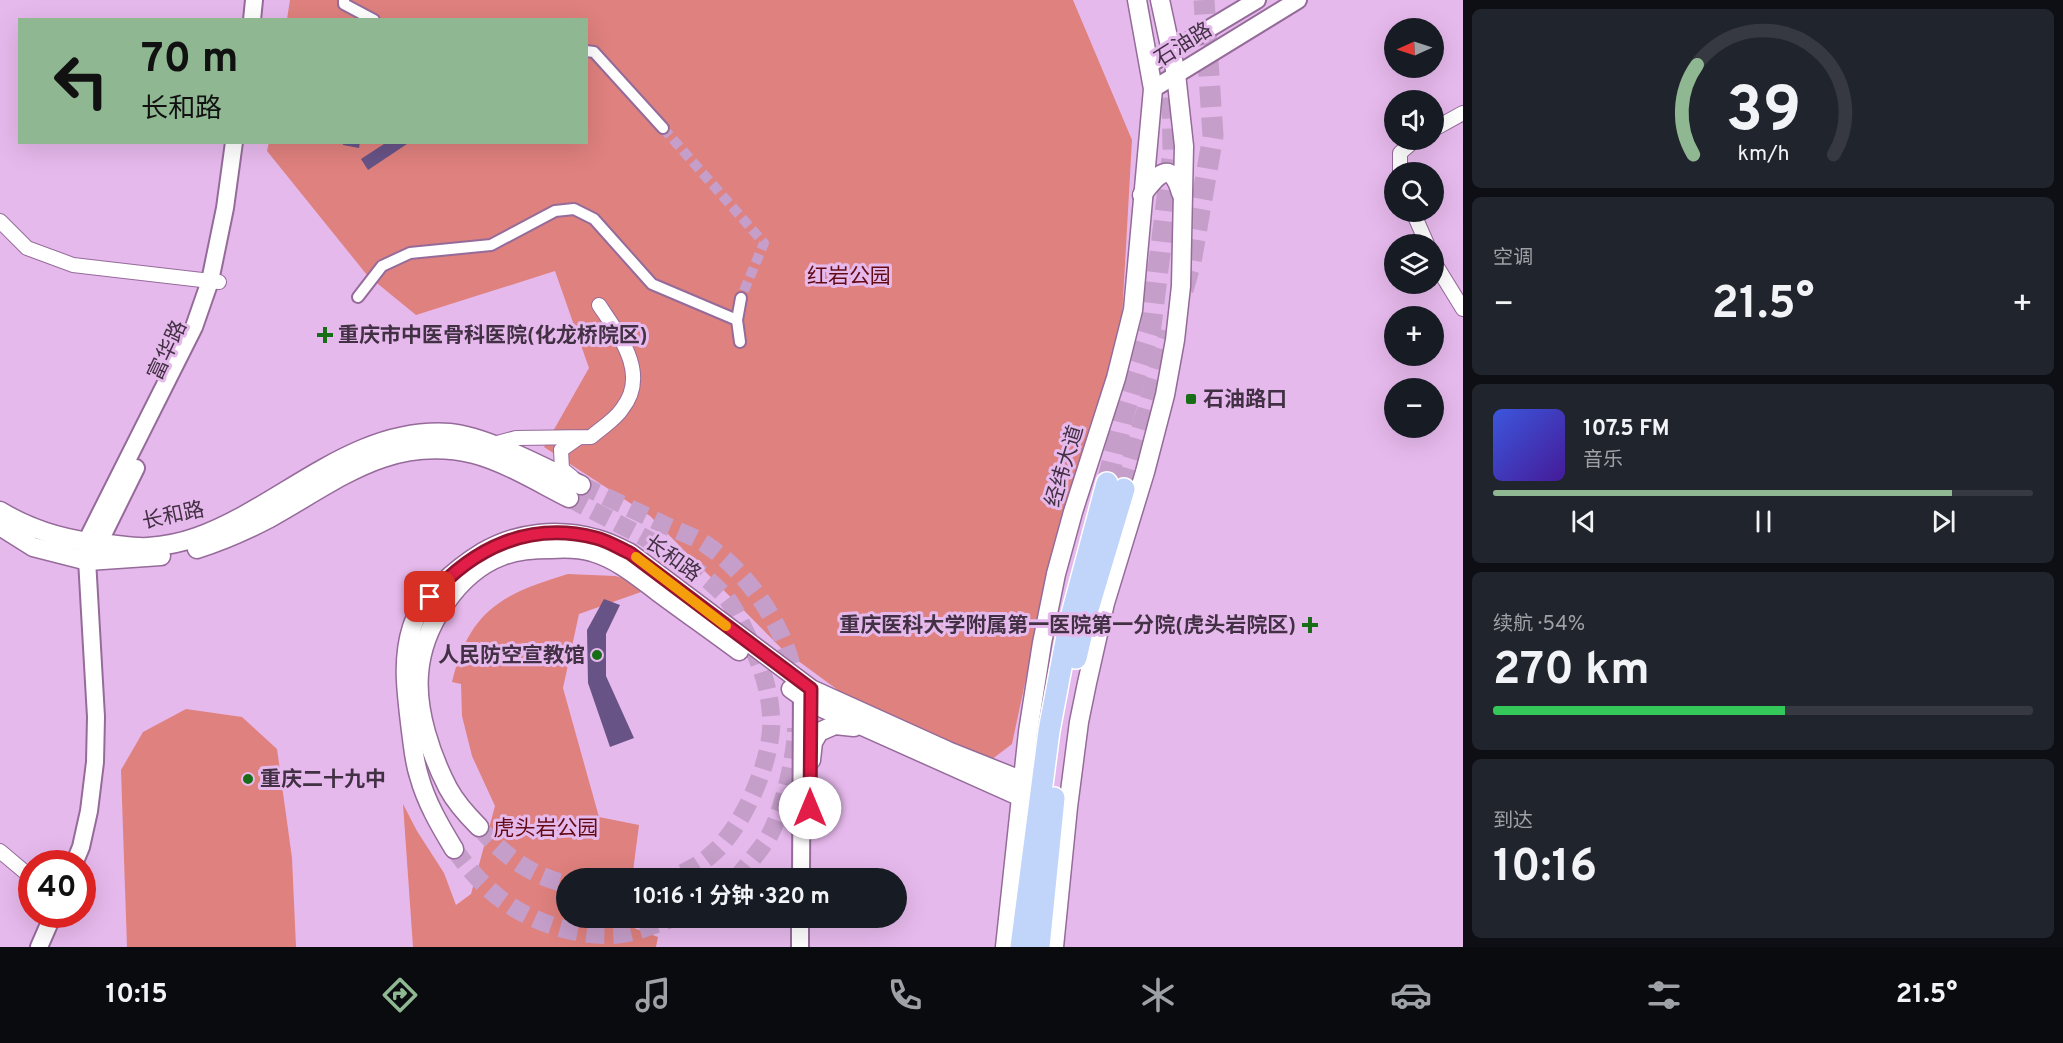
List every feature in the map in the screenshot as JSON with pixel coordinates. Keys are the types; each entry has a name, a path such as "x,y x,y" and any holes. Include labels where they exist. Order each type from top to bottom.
{"main road":[{"name":"经纬大道","path":"1005,947 1022,789 1042,644 1056,574 1121,360 1133,310 1153,89 1137,0"},
{"path":"1054,947 1071,786 1085,693 1105,603 1145,472 1165,395 1175,340 1181,286 1184,146 1176,74 1160,0"},
{"path":"1142,195 1156,177 1166,173 1177,179 1182,194"},
{"name":"长和路","path":"0,526 33,547 92,549 148,547 195,538 221,527 350,454 377,442 405,436 452,433 490,445 575,491"},
{"name":"长和路","path":"0,511 20,523 92,549 151,558 195,550 217,542 267,519 357,467 406,451 447,449 477,455 520,473 575,491"},
{"path":"1021,947 1054,699 1068,625 1115,486 1072,674 1062,734 1039,947"},
{"name":"长和路","path":"454,849 432,809 418,775 405,682 413,626 430,597 447,578 470,560 494,546 518,537 544,532 599,539 630,553 807,693 948,751 1022,789"},
{"name":"长和路","path":"479,827 462,809 448,788 436,761 420,706 418,676 421,654 429,632 443,609 458,587 476,571 501,556 544,549 571,548 592,552 623,566 807,693 872,732 1022,789"},
{"path":"810,760 815,736 823,728 848,725 872,732"}],"street":[{"path":"252,18 254,0"},
{"path":"258,18 261,0"},
{"path":"344,0 344,4 370,18"},
{"name":"石油路","path":"1150,64 1172,53 1257,0"},
{"name":"石油路","path":"1153,89 1298,0"},
{"path":"588,51 594,52 663,128"},
{"path":"1444,123 1463,113"},
{"name":"富华路","path":"214,282 234,144"},
{"name":"富华路","path":"80,850 89,811 95,762 92,549 202,329 244,144"},
{"path":"358,297 382,266 410,253 491,245 555,211 574,209 594,219 652,284 737,320"},
{"path":"0,221 27,248 73,265 214,282"},
{"path":"1444,278 1463,309"},
{"path":"740,342 737,320 741,298"},
{"path":"490,445 516,438 591,437 622,411 631,395 633,373 625,343 598,305"},
{"path":"575,491 562,469 560,460 561,450 578,437"},
{"path":"807,693 810,760 810,868"},
{"path":"801,868 807,693"},
{"path":"0,850 18,866"},
{"path":"39,947 48,928"},
{"path":"45,947 50,928"},
{"path":"800,928 800,947"},
{"path":"810,928 810,947"}],"green space":[{"name":"红岩公园","path":"290,0 1073,0 1132,140 1120,353 1051,561 1012,744 991,760 846,696 782,649 650,516 544,447 589,368 555,271 416,315 367,275 267,151 269,144 588,144 588,18 287,18"},
{"name":"虎头岩公园","path":"568,574 615,576 635,581 641,592 579,614 563,688 599,817 639,825 633,868 556,868 556,928 634,928 658,937 656,947 413,947 403,804 444,873 456,905 471,894 495,806 472,756 462,716 461,684 452,682 468,638 479,622 506,598 544,581"},
{"path":"186,709 242,717 277,749 292,858 296,947 127,947 121,770 143,732"}],"building":[{"path":"343,144 360,144 359,148"},
{"path":"384,144 407,144 368,170 361,159"},
{"name":"人民防空宣教馆","path":"604,599 620,605 606,634 606,676 634,738 610,747 588,683 587,630"}],"tunnel":[{"path":"1183,290 1191,262 1213,136 1204,0"},
{"path":"1107,483 1125,410 1151,326 1173,150 1172,93"},
{"path":"663,128 764,243 741,298"},
{"path":"1124,489 1170,332"},
{"path":"581,485 698,540 724,558 753,589 777,626 792,666 795,685"},
{"path":"569,498 670,553 689,565 723,594 746,633 766,683 770,704 771,732 768,750 755,790 724,842 692,868"},
{"path":"745,868 768,838 778,815 794,753 796,728"},
{"path":"479,827 498,847 518,863 541,876 556,881"},
{"path":"454,849 481,881 503,901 517,910 556,927"},
{"path":"560,928 595,935 619,935 644,928"}],"slow traffic":[{"path":"636,557 726,626"}],"place":[{"name":"重庆市中医骨科医院(化龙桥院区)","path":"325,335"},
{"name":"石油路口","path":"1191,399"},
{"name":"重庆医科大学附属第一医院第一分院(虎头岩院区)","path":"1310,625"},
{"name":"人民防空宣教馆","path":"597,655"},
{"name":"重庆二十九中","path":"248,779"}],"route":[{"path":"430,597 447,578 470,560 494,546 518,537 544,532 573,534 599,539 630,553 811,689 810,808"}]}
